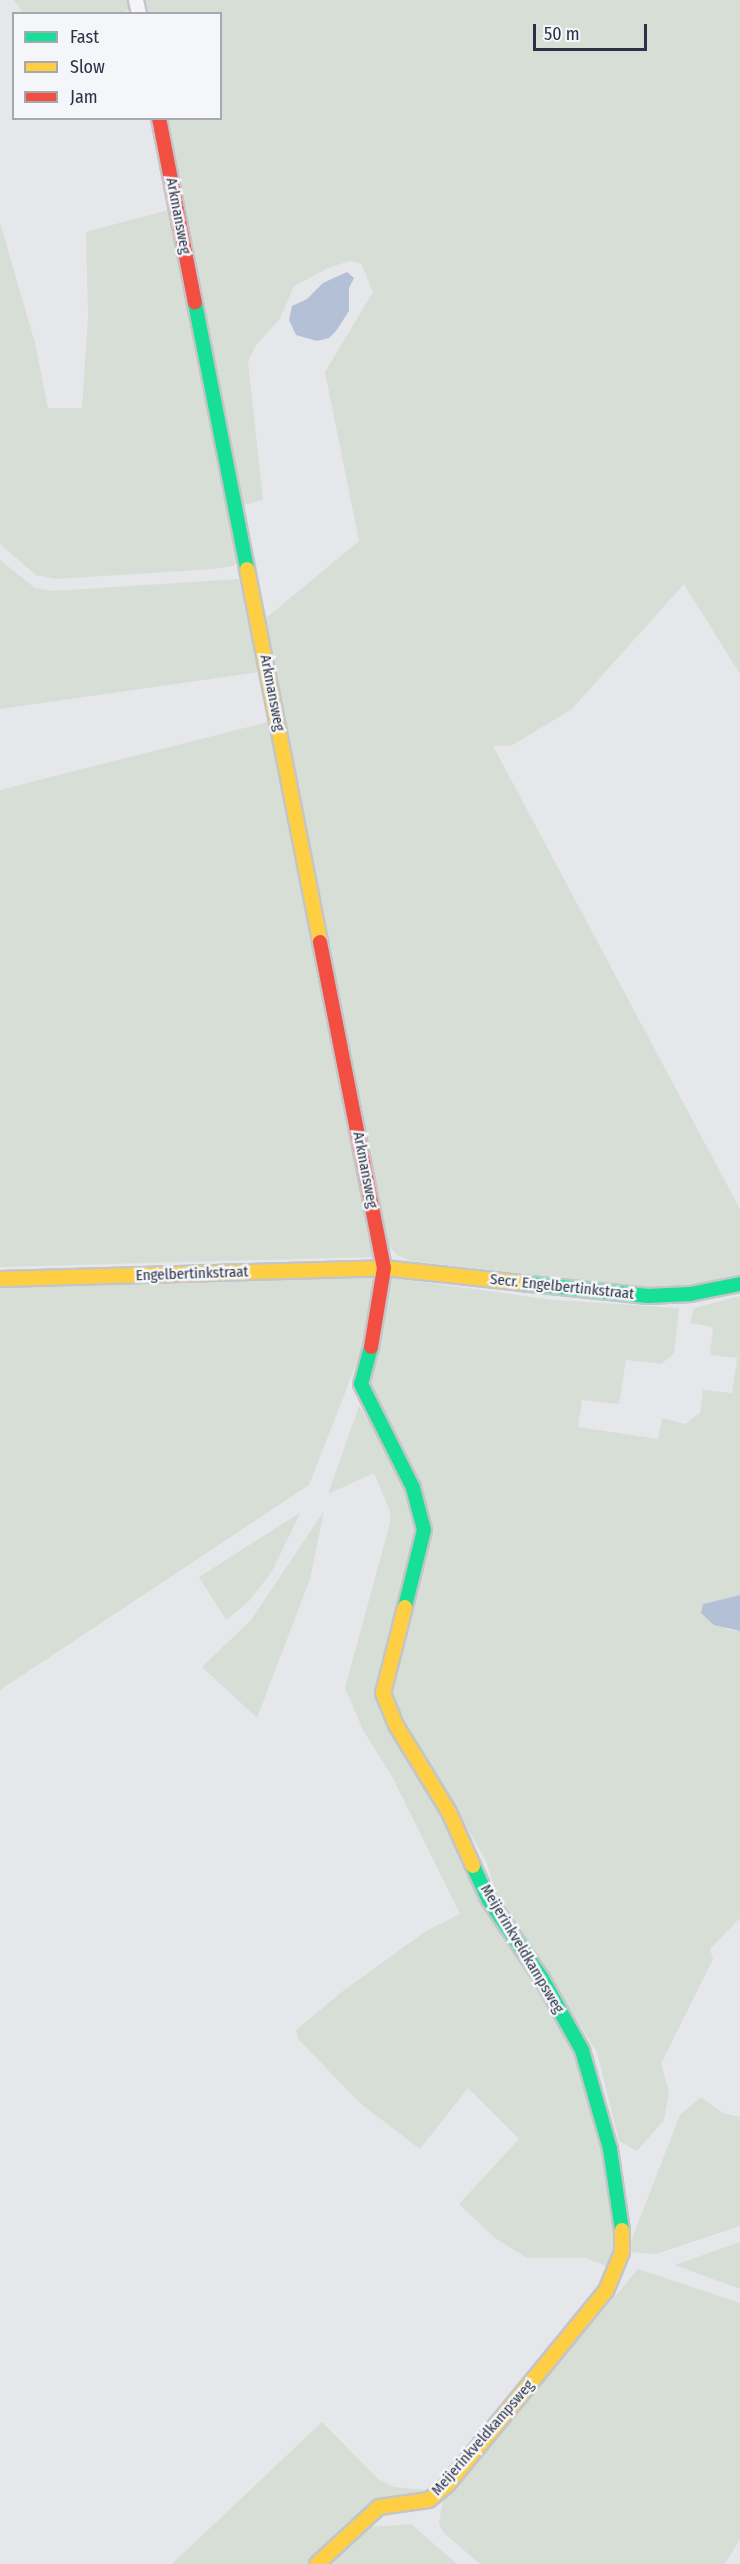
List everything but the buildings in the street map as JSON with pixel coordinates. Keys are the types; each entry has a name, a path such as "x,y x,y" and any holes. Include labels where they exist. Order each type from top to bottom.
{"street":[{"name":"Arkmansweg","path":"159,120 384,1268"},
{"name":"Engelbertinkstraat","path":"0,1279 384,1268"},
{"name":"Secr. Engelbertinkstraat","path":"384,1268 648,1296 690,1294 740,1284"},
{"name":"Meijerinkveldkampsweg","path":"317,2564 379,2507 429,2500 447,2485 606,2291 622,2252 620,2207 610,2149 596,2088 582,2050 541,1977 489,1900 449,1812 396,1725 383,1693 424,1530 413,1488 361,1384 376,1329 384,1268"}],"shaded area":[{"path":"14,0 128,0 130,9 123,12 22,12"},
{"path":"146,0 740,0 740,674 684,584 572,709 511,746 493,746 740,1209 740,1276 670,1288 636,1286 411,1261 397,1255 389,1246 266,618 359,541 325,372 373,292 361,263 349,261 328,268 294,286 279,320 256,345 248,361 263,500 244,505 169,120 222,120 222,12 149,12"},
{"path":"168,210 238,562 233,566 213,569 56,579 36,575 0,544 0,223 35,343 48,408 82,408 88,316 86,232"},
{"path":"0,560 35,588 53,591 239,579 259,672 0,709"},
{"path":"268,722 372,1257 0,1267 0,790"},
{"path":"372,1277 370,1311 359,1357 309,1485 0,1690 0,1286"},
{"path":"392,1278 553,1300 679,1308 674,1354 661,1364 626,1360 619,1404 582,1400 578,1427 658,1439 662,1418 685,1424 700,1413 703,1390 732,1393 737,1358 710,1355 713,1327 690,1323 694,1308 740,1296 740,1595 703,1604 728,1630 740,1631 740,1918 710,1949 713,1959 661,2064 669,2092 664,2120 637,2151 619,2141 597,2052 497,1895 486,1861 391,1695 430,1544 370,1386"},
{"path":"359,1406 395,1463 420,1536 380,1696 576,2049 617,2210 613,2269 586,2258 527,2258 495,2238 459,2204 519,2139 468,2088 420,2149 361,2104 299,2040 296,2030 343,1991 426,1931 460,1914 393,1778 363,1730 345,1688 390,1523 390,1511 374,1473 328,1494"},
{"path":"324,1511 310,1579 257,1718 202,1667 251,1620"},
{"path":"301,1512 271,1573 248,1602 226,1620 199,1577"},
{"path":"701,2097 723,2113 740,2117 740,2226 656,2254 631,2252 631,2241 680,2115"},
{"path":"740,2242 740,2289 675,2265 709,2253"},
{"path":"638,2269 740,2303 740,2539 725,2564 480,2564 443,2532 439,2523 443,2499"},
{"path":"322,2422 378,2479 394,2487 435,2491 383,2501 313,2564 172,2564"},
{"path":"411,2524 457,2564 326,2564 372,2527"}],"water":[{"path":"347,272 354,278 349,288 349,311 336,331 329,338 317,341 296,335 289,320 292,306 307,299 323,283"},
{"path":"740,1595 740,1631 714,1625 701,1613 703,1604"}],"traffic: fast":[{"path":"195,303 247,569"},
{"path":"521,1283 648,1296 690,1294 740,1284"},
{"path":"371,1347 361,1384 413,1488 424,1530 405,1607"},
{"path":"473,1866 489,1900 541,1977 582,2050 610,2149 622,2230"}],"traffic: slow":[{"path":"247,569 320,942"},
{"path":"0,1279 384,1268 521,1283"},
{"path":"405,1607 383,1693 396,1725 449,1812 473,1866"},
{"path":"317,2564 379,2507 429,2500 447,2485 606,2291 622,2252 622,2230"}],"traffic: jam":[{"path":"159,120 195,303"},
{"path":"320,942 384,1268 371,1347"}]}
